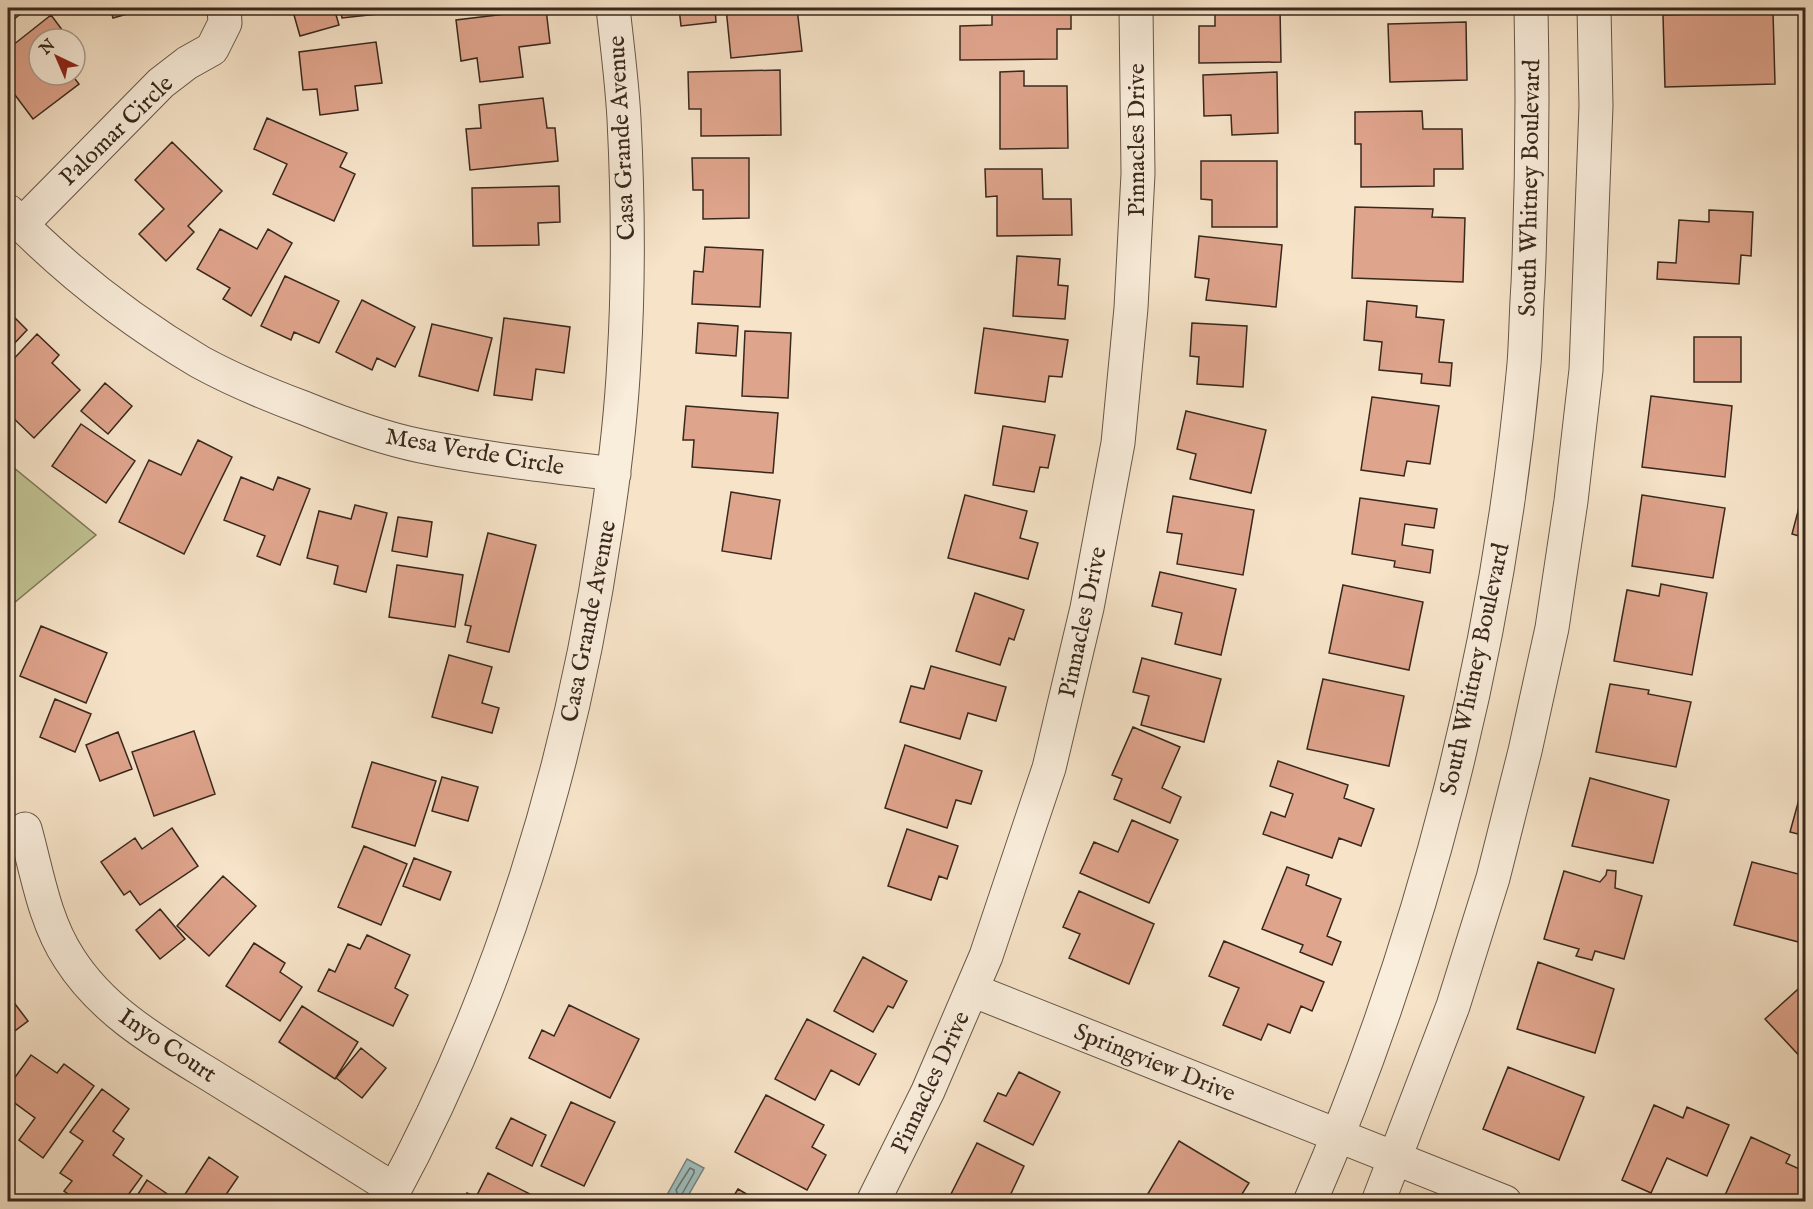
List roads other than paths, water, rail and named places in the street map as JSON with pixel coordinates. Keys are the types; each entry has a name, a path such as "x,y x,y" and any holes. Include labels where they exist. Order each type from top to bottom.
{"street":[{"name":"Palomar Circle","path":"14,218 160,83 187,63 212,49 225,23 224,8"},
{"name":"Casa Grande Avenue","path":"391,1196 437,1102 476,1014 511,922 572,715 597,587 614,474 624,361 627,237 624,118 613,8"},
{"name":"Pinnacles Drive","path":"873,1202 928,1091 986,956 1049,768 1087,608 1118,443 1131,308 1138,174 1136,8"},
{"name":"South Whitney Boulevard","path":"1310,1202 1393,987 1431,862 1490,618 1509,491 1524,363 1531,213 1532,8"},
{"path":"1378,1202 1453,1006 1492,878 1526,751 1552,628 1571,501 1586,370 1596,106 1594,8"},
{"name":"Mesa Verde Circle","path":"14,218 77,277 147,328 202,363 265,393 341,423 419,446 515,462 614,474"},
{"name":"Inyo Court","path":"25,829 56,936 69,959 106,1002 150,1036 391,1196"},
{"name":"Springview Drive","path":"972,990 1396,1157"},
{"path":"1396,1157 1505,1202"}],"water":[{"path":"687,1159 704,1168 685,1201 678,1201 667,1195"}]}
